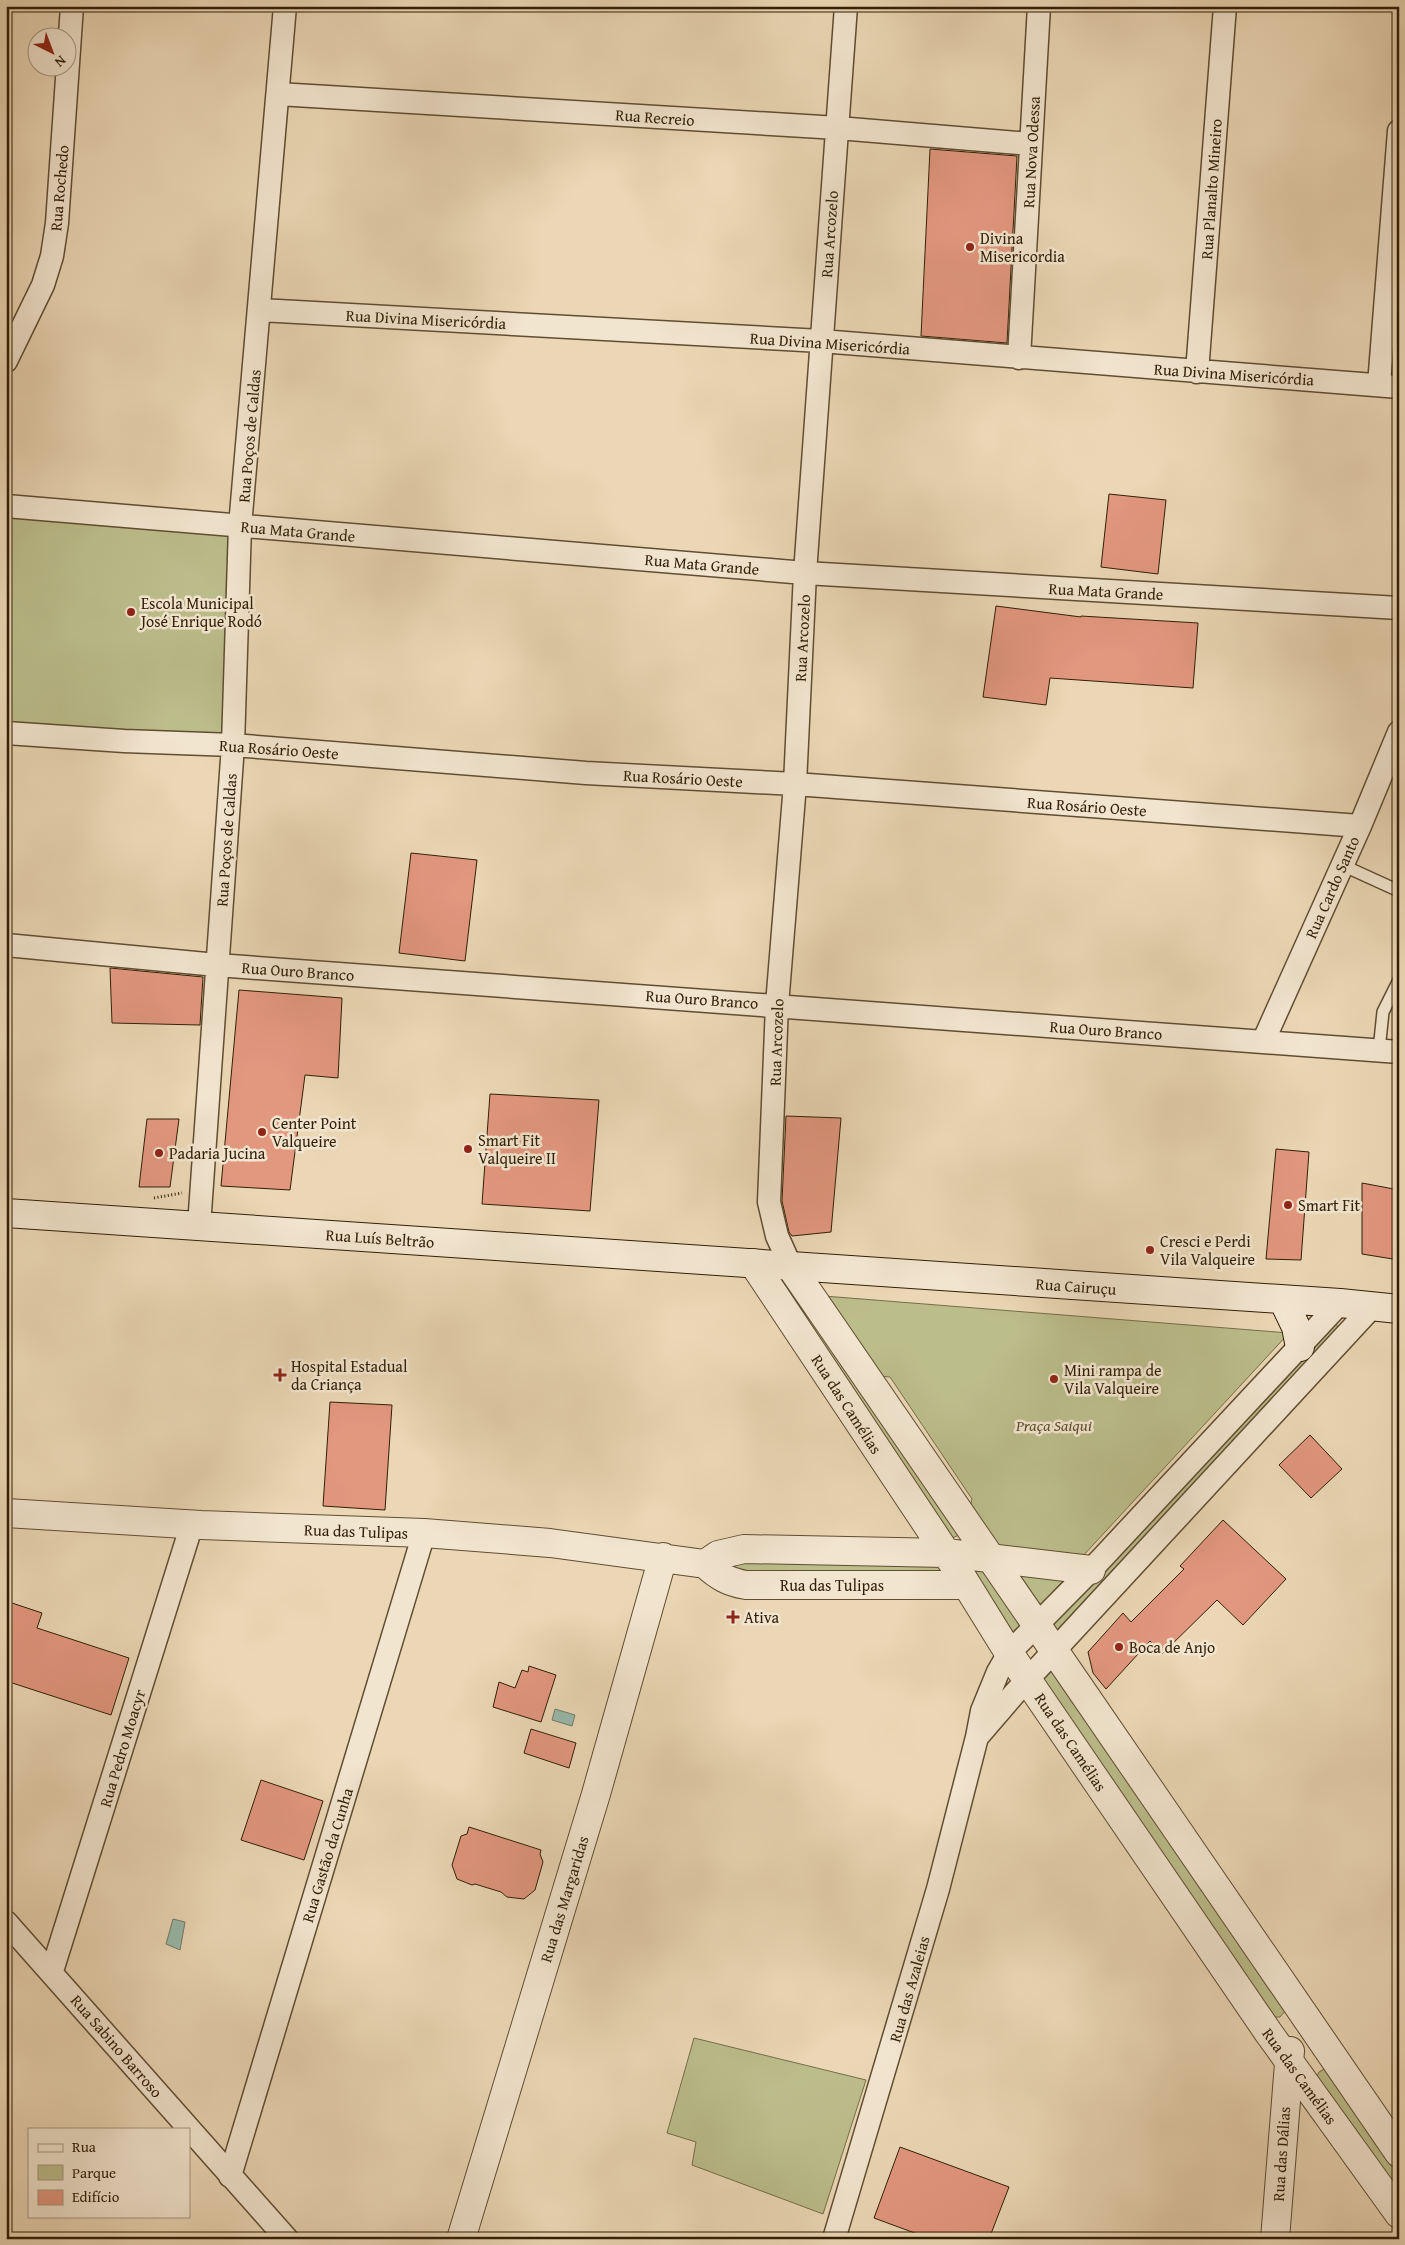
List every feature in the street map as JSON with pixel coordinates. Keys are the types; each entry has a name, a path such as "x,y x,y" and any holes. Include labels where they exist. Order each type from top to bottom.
{"street":[{"name":"Rua Rochedo","path":"6,361 43,285 52,256 57,224 72,6"},
{"name":"Rua Poços de Caldas","path":"198,1226 233,745 240,526 285,6"},
{"name":"Rua Arcozelo","path":"791,1266 778,1236 769,1202 777,1005 795,784 805,573 846,6"},
{"name":"Rua Nova Odessa","path":"1019,358 1039,6"},
{"name":"Rua Planalto Mineiro","path":"1197,372 1225,6"},
{"name":"Rua Recreio","path":"278,94 838,128 1031,144"},
{"path":"1389,386 1399,131"},
{"name":"Rua Divina Misericórdia","path":"260,310 821,341 1389,386"},
{"name":"Rua Mata Grande","path":"6,506 805,573 1399,608"},
{"name":"Rua Cardo Santo","path":"1263,1042 1360,826 1399,732"},
{"name":"Rua Rosário Oeste","path":"6,733 124,741 233,745 586,773 795,784 1360,826"},
{"name":"Rua Ouro Branco","path":"6,945 217,965 1389,1051"},
{"name":"Rua Luís Beltrão","path":"6,1213 753,1263"},
{"name":"Rua Cairuçu","path":"753,1263 1340,1303 1399,1309"},
{"name":"Rua das Camélias","path":"753,1263 1028,1680 1288,2059 1399,2214"},
{"name":"Rua das Camélias","path":"791,1266 1299,2010 1399,2153"},
{"path":"1282,1300 1296,1327 1300,1347"},
{"path":"1010,1653 1091,1570 1340,1303"},
{"path":"1028,1680 1372,1307"},
{"path":"1188,1466 1208,1485"},
{"name":"Rua das Tulipas","path":"6,1513 192,1524 424,1533 550,1544 663,1557 705,1564 729,1582 746,1585 966,1585"},
{"name":"Rua Pedro Moacyr","path":"52,1971 192,1524"},
{"name":"Rua Gastão da Cunha","path":"230,2176 424,1533"},
{"name":"Rua das Tulipas","path":"705,1564 718,1555 744,1549 946,1554 1091,1570"},
{"name":"Rua das Margaridas","path":"461,2239 598,1785 663,1557"},
{"name":"Rua das Azaleias","path":"834,2239 935,1898 988,1691 1010,1653"},
{"name":"Rua das Azaleias","path":"977,1737 1028,1680"},
{"name":"Rua Sabino Barroso","path":"6,1922 52,1971 188,2128"},
{"name":"Rua das Dálias","path":"1275,2239 1288,2059 1299,2010"},
{"name":"Rua Sabino Barroso","path":"190,2130 286,2239"}],"lane":[{"path":"1342,866 1399,891"},
{"path":"1389,1051 1383,1012 1399,980"}],"green space":[{"path":"6,507 240,526 233,745 6,731"},
{"path":"788,1284 959,1535 950,1539 784,1286"},
{"name":"Praça Saiqui","path":"824,1296 1289,1333 1081,1558 993,1547 969,1511 972,1499 890,1377 878,1376"},
{"path":"1335,1322 1338,1327 1057,1632 1051,1626"},
{"path":"729,1559 938,1561 950,1578 729,1573"},
{"path":"1009,1566 1061,1575 1063,1581 1040,1606 1034,1607"},
{"path":"982,1567 1024,1622 1016,1632 1009,1631 973,1574"},
{"path":"1051,1670 1285,2011 1280,2017 1273,2017 1039,1678"},
{"path":"694,2038 866,2080 823,2214 692,2165 696,2142 667,2133"},
{"path":"1326,2068 1399,2164 1399,2200 1316,2078 1319,2072"}],"shaded area":[{"path":"555,1709 575,1715 572,1726 552,1720"},
{"path":"173,1919 185,1922 180,1950 166,1944"}],"building":[{"name":"Divina Misericordia","path":"930,149 1017,156 1007,343 921,336"},
{"path":"1109,494 1166,500 1158,574 1101,567"},
{"path":"996,606 1081,617 1198,623 1193,688 1050,678 1046,705 983,697"},
{"path":"411,853 477,860 465,961 399,953"},
{"path":"110,968 203,977 200,1025 112,1023"},
{"name":"Center Point Valqueire","path":"239,990 342,998 338,1078 305,1075 290,1190 221,1186"},
{"path":"490,1094 599,1100 590,1211 482,1204"},
{"path":"786,1116 841,1118 831,1232 792,1236 789,1232 782,1201"},
{"name":"Padaria Jucina","path":"147,1119 179,1119 170,1187 139,1187"},
{"name":"Smart Fit","path":"1276,1149 1309,1152 1301,1260 1266,1259"},
{"path":"1362,1183 1399,1190 1399,1260 1362,1254"},
{"path":"330,1402 392,1405 385,1510 323,1506"},
{"path":"1310,1435 1342,1469 1311,1498 1279,1465"},
{"path":"1223,1520 1286,1579 1243,1625 1217,1600 1162,1654 1150,1641 1106,1689 1093,1673 1088,1652 1123,1613 1131,1622 1184,1569 1180,1566"},
{"path":"6,1601 42,1613 37,1628 129,1658 111,1715 6,1681"},
{"path":"529,1666 556,1675 541,1722 493,1707 499,1682 515,1688 522,1670 528,1672"},
{"path":"531,1729 576,1743 569,1768 524,1753"},
{"path":"261,1780 323,1801 304,1860 241,1840"},
{"path":"469,1827 541,1850 540,1854 543,1862 535,1890 524,1899 507,1897 501,1892 475,1884 472,1885 457,1879 452,1865 461,1836 467,1834"},
{"path":"900,2147 1009,2187 989,2239 931,2239 874,2218"}],"place":[{"name":"Divina Misericordia","path":"970,247"},
{"name":"Escola Municipal José Enrique Rodó","path":"131,612"},
{"name":"Center Point Valqueire","path":"262,1132"},
{"name":"Smart Fit Valqueire II","path":"468,1149"},
{"name":"Padaria Jucina","path":"159,1153"},
{"name":"Smart Fit","path":"1288,1205"},
{"name":"Cresci e Perdi Vila Valqueire","path":"1150,1250"},
{"name":"Hospital Estadual da Criança","path":"280,1375"},
{"name":"Mini rampa de Vila Valqueire","path":"1054,1379"},
{"name":"Ativa","path":"733,1617"},
{"name":"Boca de Anjo","path":"1119,1647"}]}
